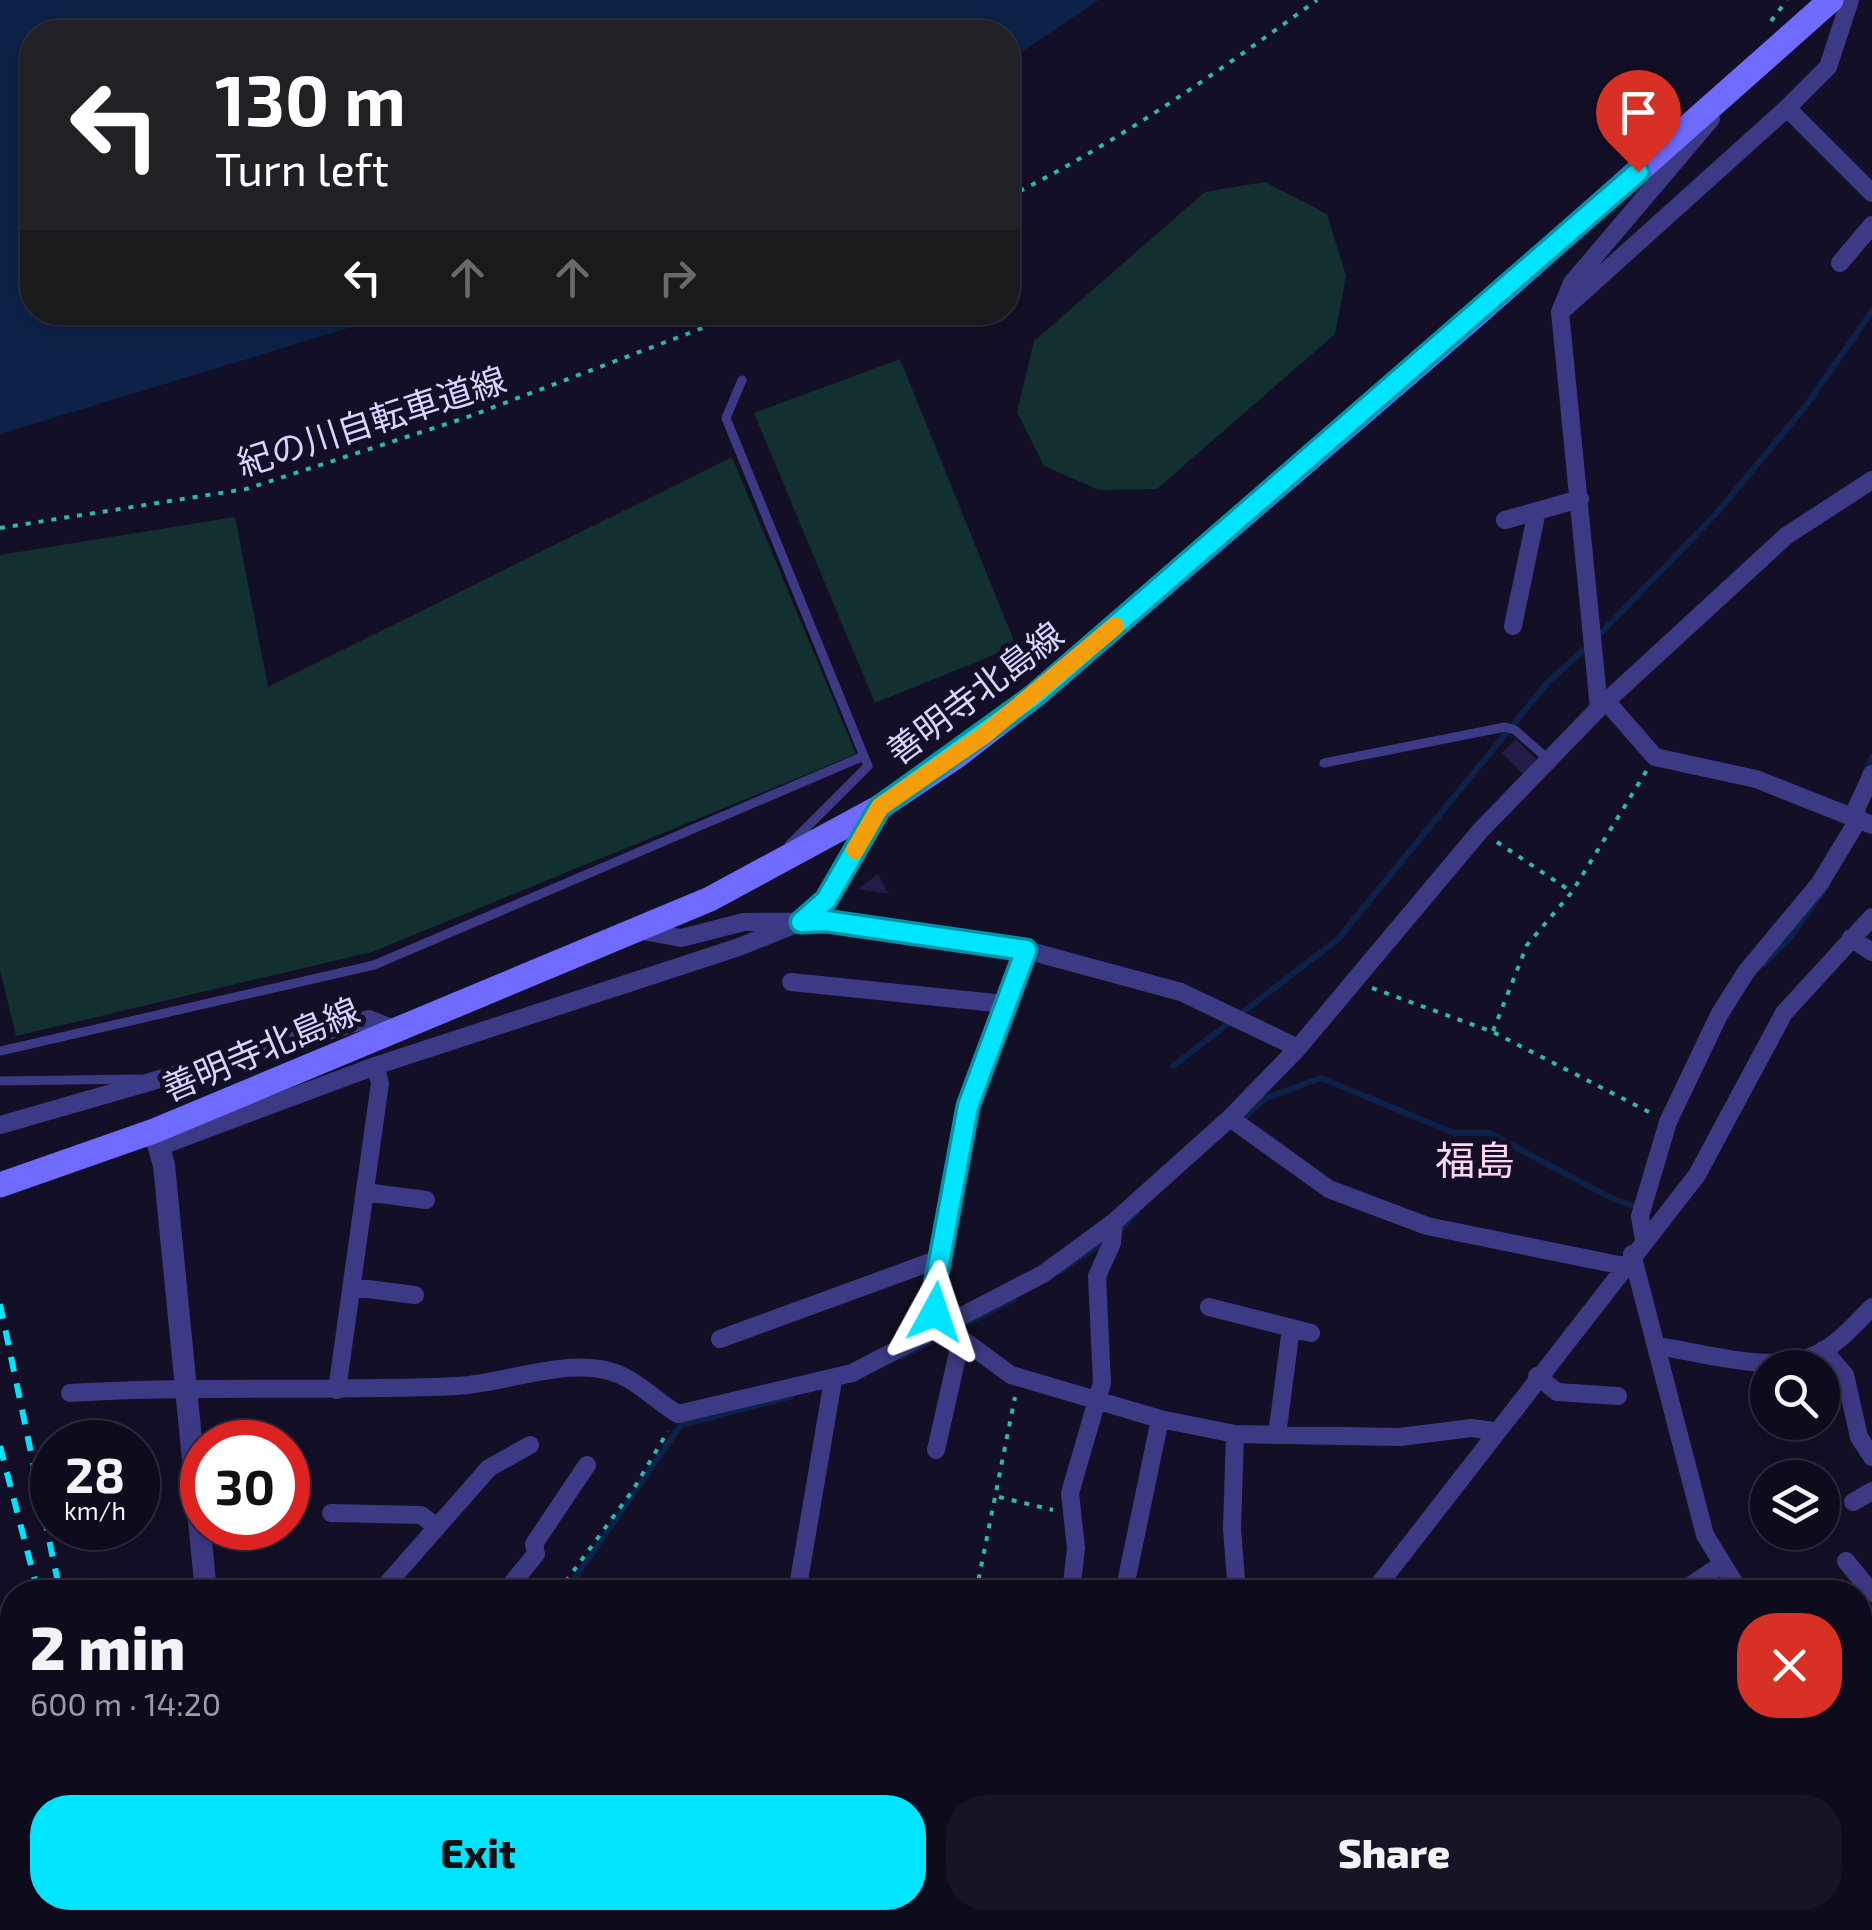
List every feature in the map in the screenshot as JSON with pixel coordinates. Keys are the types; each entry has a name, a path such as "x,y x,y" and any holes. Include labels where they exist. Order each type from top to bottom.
{"main road":[{"name":"善明寺北島線","path":"0,1185 158,1139 394,1029 710,900 880,807 1034,696 1831,0"}],"street":[{"path":"1560,312 1787,108 1828,66 1850,0"},
{"path":"1748,75 1572,283 1560,312 1603,705 1655,757 1756,779 1865,822"},
{"path":"1787,108 1872,193"},
{"path":"1840,264 1872,225"},
{"path":"70,1393 186,1386 338,1390 488,1384 572,1368 601,1369 634,1380 678,1414 833,1380 953,1333 1113,1232 1234,1122 1480,831 1603,705 1786,536 1872,480"},
{"path":"1504,520 1580,499"},
{"path":"1512,626 1538,511"},
{"path":"1865,822 1856,809 1872,774"},
{"path":"205,1580 158,1139 740,947 801,922 826,900 880,807"},
{"path":"1731,1580 1705,1535 1634,1253 1642,1210 1668,1122 1719,1015 1746,972 1865,822"},
{"path":"1382,1580 1494,1431 1697,1175 1784,1013 1872,917"},
{"path":"637,930 680,938 744,922 826,921 1026,950 1126,973 1239,1016 1298,1048"},
{"path":"1851,938 1872,952"},
{"path":"1026,950 968,1106 933,1299 953,1333 1020,1376 1160,1419 1234,1434 1400,1437 1471,1428 1494,1431"},
{"path":"791,982 1005,1004"},
{"path":"0,1125 369,1019 394,1029"},
{"path":"338,1390 380,1083 375,1066"},
{"path":"1234,1122 1329,1189 1427,1226 1634,1253"},
{"path":"365,1192 426,1200"},
{"path":"1072,1580 1076,1548 1070,1492 1102,1383 1097,1276 1113,1232"},
{"path":"720,1340 940,1259"},
{"path":"352,1287 416,1296"},
{"path":"1209,1307 1310,1333"},
{"path":"1824,1350 1872,1307"},
{"path":"1276,1435 1291,1328"},
{"path":"936,1450 953,1333"},
{"path":"1656,1346 1750,1358"},
{"path":"1840,1370 1845,1376 1858,1437 1872,1456"},
{"path":"1537,1376 1557,1392 1618,1396"},
{"path":"799,1580 833,1380"},
{"path":"1126,1580 1160,1419"},
{"path":"1234,1434 1232,1529 1237,1580"},
{"path":"391,1580 489,1468 530,1445"},
{"path":"515,1580 536,1554 534,1544 587,1465"},
{"path":"1854,1502 1872,1491"},
{"path":"331,1513 421,1514 437,1527"},
{"path":"1846,1561 1861,1580"},
{"path":"1700,1580 1721,1566"}],"lane":[{"path":"742,380 726,418 868,766 766,869"},
{"path":"1324,763 1510,729 1549,760"},
{"path":"0,1050 374,965 864,756"},
{"path":"0,1081 157,1080"}],"path":[{"path":"1020,191 1062,170 1202,81 1317,0"},
{"name":"紀の川自転車道線","path":"0,528 246,489 465,418 711,325"},
{"path":"1493,1032 1527,946 1572,892 1655,757"},
{"path":"1480,831 1572,892"},
{"path":"1354,982 1493,1032 1668,1122"},
{"path":"979,1580 998,1497 999,1464 1020,1376"},
{"path":"567,1580 632,1490 678,1414"},
{"path":"998,1497 1072,1514"}],"green space":[{"path":"1265,182 1327,214 1346,276 1335,334 1157,489 1099,490 1044,466 1017,412 1034,341 1205,192"},
{"path":"900,359 1016,646 875,703 754,413"},
{"path":"732,457 856,754 372,952 16,1036 0,970 0,555 235,517 268,687"}],"water":[{"path":"0,0 1099,0 1020,53 1020,20 20,20 20,325 359,325 0,434"}],"building":[{"path":"1516,739 1537,760 1523,774 1502,753"},
{"path":"878,874 889,894 858,889"}],"waterway":[{"path":"1597,637 1715,515 1805,407 1872,311"},
{"path":"1173,1066 1338,939 1548,682 1588,646"},
{"path":"1865,772 1872,757"},
{"path":"1763,965 1789,939 1827,886"},
{"path":"1239,1122 1266,1098 1321,1078 1454,1133 1489,1133 1611,1198 1640,1208"},
{"path":"1117,1233 1136,1213"},
{"path":"1059,1272 1107,1240"},
{"path":"901,1357 1014,1299"},
{"path":"573,1580 681,1425 792,1396"}],"railway":[{"path":"0,1304 58,1580"},
{"path":"0,1446 35,1580"}],"slow traffic":[{"path":"855,850 880,807 984,735 1115,626"}],"district":[{"name":"福島","path":"1475,1159"}],"route":[{"path":"935,1312 936,1279 968,1106 1026,950 826,921 801,922 826,900 880,807 958,755 1034,696 1638,172"}]}
